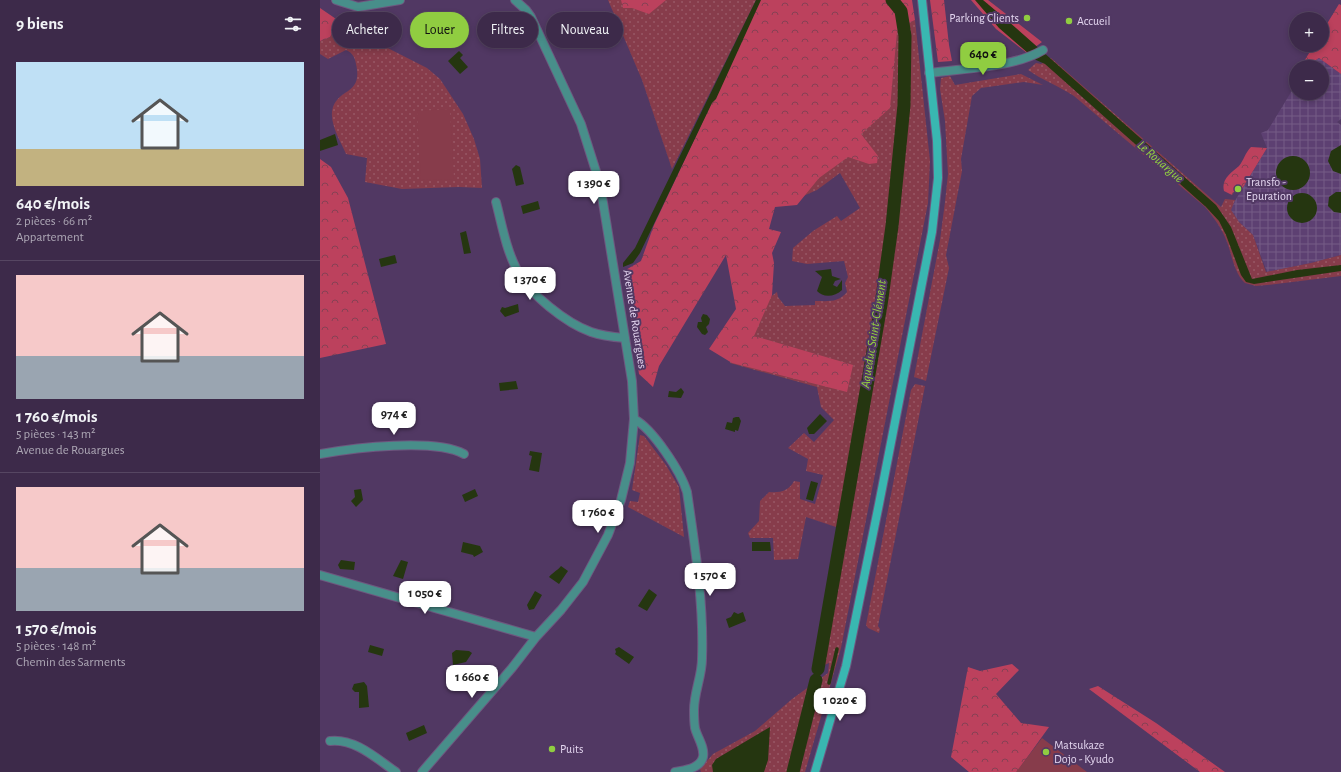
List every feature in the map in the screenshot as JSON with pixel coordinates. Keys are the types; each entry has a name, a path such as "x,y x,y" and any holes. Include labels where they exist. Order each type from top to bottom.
{"street":[{"path":"336,0 358,7 400,0"},
{"name":"Avenue de Rouargues","path":"422,772 512,668 536,637 561,610 582,582 608,535 626,482 634,419 632,381 600,184 581,124 530,17 515,0"},
{"path":"814,772 846,666 880,504 932,232 938,178 938,159 936,124 929,73 922,0"},
{"path":"929,73 1015,61 1031,57 1043,50"},
{"path":"496,202 510,255 517,271 531,289 550,308 579,327 608,337 625,338"},
{"path":"634,419 642,423 648,429 684,481 688,492 698,571 702,619 702,661 694,711 696,728 701,741 703,756 702,760 691,769 675,772"},
{"path":"320,454 369,448 406,446 456,449 464,454"},
{"path":"320,575 536,637"},
{"path":"330,741 346,742 363,749 396,772"}],"shaded area":[{"path":"608,0 756,0 672,169 642,80 623,35 623,12 613,12"},
{"path":"915,20 930,161 928,203 841,648 805,772 701,772 700,769 713,754 755,731 792,699 828,673 829,663 817,668 837,559 839,528 806,517 798,559 774,560 773,538 750,538 748,533 759,521 760,501 769,492 780,492 787,489 794,481 800,482 800,499 815,504 823,475 806,471 808,459 788,448 804,433 814,442 834,420 821,407 817,387 730,363 755,315 769,298 777,292 778,297 785,306 815,305 815,301 836,300 844,296 847,292 845,283 848,277 844,261 807,264 792,261 793,248 813,231 837,216 841,221 860,208 840,173 817,190 785,204 900,27"},
{"path":"332,33 332,48 388,48 427,68 440,79 463,114 474,139 480,159 482,188 459,187 402,189 365,182 367,158 346,154 332,119 333,107 336,101 354,86 356,81 357,74 355,60 352,54 346,50 328,59 320,54 320,41 330,37"},
{"path":"1051,58 1221,207 1225,199 1235,200 1231,210 1239,222 1253,235 1266,272 1341,255 1341,276 1256,286 1245,283 1238,274 1223,232 1205,207 1074,96 1028,70 1036,63 1041,64"},
{"path":"1329,65 1341,74 1341,119 1337,122 1341,125 1341,255 1267,272 1253,235 1239,222 1230,209 1267,148 1261,133 1268,130 1289,96 1289,100 1329,100"},
{"path":"1021,74 1043,85 1024,82 981,88 972,96 961,159 962,171 946,255 949,268 926,381 914,377 940,240 948,174 945,121 940,89 941,78 950,76 955,85"},
{"path":"450,109 454,179 421,180 417,111"},
{"path":"915,384 925,386 878,626 880,629 879,633 868,628 866,625 911,390"},
{"path":"640,435 644,436 666,465 679,487 684,537 628,507 630,501 638,502 640,493 632,490"},
{"name":"Matsukaze Dojo - Kyudo","path":"1042,738 1087,772 1016,772"}],"green space":[{"path":"621,0 666,0 649,14 632,8 623,8"},
{"path":"760,0 912,0 915,20 900,27 897,32 890,108 861,134 878,156 877,163 869,164 848,157 819,178 797,205 775,207 769,229 781,232 772,253 774,263 772,295 754,336 853,365 847,392 732,363 709,349 736,309 726,255 659,366 653,387 639,374 624,271 641,261 654,225"},
{"path":"930,0 944,0 952,61 938,62"},
{"path":"971,0 988,0 1042,42 1027,53 996,29"},
{"path":"1339,4 1341,5 1341,74 1329,65 1329,60 1322,60 1319,58 1316,60 1305,60 1310,52 1329,52 1329,20"},
{"path":"320,8 332,16 332,33 330,37 320,41"},
{"path":"1251,147 1267,148 1242,189 1238,186 1232,195 1224,191 1223,187 1225,180 1239,166"},
{"path":"320,159 331,167 348,198 386,344 320,358"},
{"path":"1012,664 1019,670 996,694 1021,723 1049,727 1021,766 1019,772 969,772 951,757 968,667 980,671"},
{"path":"1098,686 1156,723 1225,772 1200,772 1089,689"}],"water":[{"path":"756,0 761,0 716,99 712,103 640,253 633,263 623,267 623,263 635,248"},
{"name":"Le Rouargue","path":"975,0 983,0 1008,21 1216,205 1231,227 1252,279 1297,270 1341,265 1341,271 1254,284 1246,282 1241,275 1226,235 1219,221 1206,207 1045,64 1036,60 999,28"},
{"path":"459,51 463,55 460,58 468,67 460,74 448,61"},
{"path":"335,134 338,145 320,151 320,140"},
{"path":"1341,145 1341,174 1333,171 1328,161 1331,151"},
{"path":"1293,156 1299,157 1305,161 1309,167 1309,179 1305,185 1299,189 1293,190 1287,189 1281,185 1277,179 1276,173 1277,167 1281,161 1287,157"},
{"path":"516,165 520,167 524,184 516,186 512,169"},
{"path":"1336,192 1341,192 1341,213 1334,212 1328,206 1329,197"},
{"path":"1302,193 1313,197 1317,208 1313,219 1302,223 1291,219 1287,208 1291,197"},
{"path":"538,201 540,209 523,214 521,206"},
{"path":"466,231 471,253 464,254 460,233"},
{"path":"395,255 397,263 381,267 379,259"},
{"path":"831,269 832,276 841,279 835,281 833,285 837,287 842,280 842,290 829,296 822,295 817,291 822,277 815,271"},
{"path":"518,304 519,312 505,317 500,311 502,307 505,308"},
{"path":"703,314 707,315 710,319 709,324 706,327 708,332 705,335 702,334 697,327 698,322 702,322 701,318"},
{"path":"516,381 518,389 500,391 499,383"},
{"path":"681,388 684,392 681,398 668,397 669,391 676,392"},
{"path":"820,414 827,421 814,434 809,434 807,428"},
{"path":"739,417 741,421 738,431 735,430 735,432 725,429 727,422 732,423 733,418"},
{"path":"530,451 542,453 539,472 529,470 532,456 529,455"},
{"path":"811,481 818,483 813,501 806,499"},
{"path":"361,489 363,500 356,507 351,501 355,497 354,490"},
{"path":"475,489 478,496 465,502 462,495"},
{"path":"463,542 480,546 483,552 474,557 473,555 461,552"},
{"path":"752,542 770,542 771,551 752,551"},
{"path":"341,560 355,562 354,570 340,569 338,565"},
{"path":"401,560 408,562 403,579 393,576"},
{"path":"561,566 568,571 559,584 549,577"},
{"path":"649,589 657,595 647,611 638,606"},
{"path":"535,591 542,595 534,609 529,610 527,605"},
{"path":"734,612 738,614 743,612 746,621 729,628 726,619 731,617"},
{"path":"370,645 384,649 382,656 368,652"},
{"path":"619,647 634,657 629,664 615,654 615,649"},
{"path":"456,650 469,651 472,653 466,662 453,665 452,653"},
{"path":"364,682 367,686 369,707 359,708 359,692 355,692 352,689 354,684"},
{"path":"424,725 427,733 409,741 406,733"},
{"path":"770,727 768,760 764,772 713,772 712,765 716,759"}],"waterway":[{"name":"Aqueduc Saint-Clément","path":"818,669 881,305 892,226 904,105 905,36 901,11 892,0"},
{"path":"829,683 837,649"},
{"name":"Aqueduc Saint-Clément","path":"793,772 816,680"}],"place":[{"name":"Parking Clients","path":"1027,18"},
{"name":"Accueil","path":"1069,21"},
{"name":"Transfo - Epuration","path":"1238,189"},
{"name":"Puits","path":"552,749"},
{"name":"Matsukaze Dojo - Kyudo","path":"1046,752"}]}
